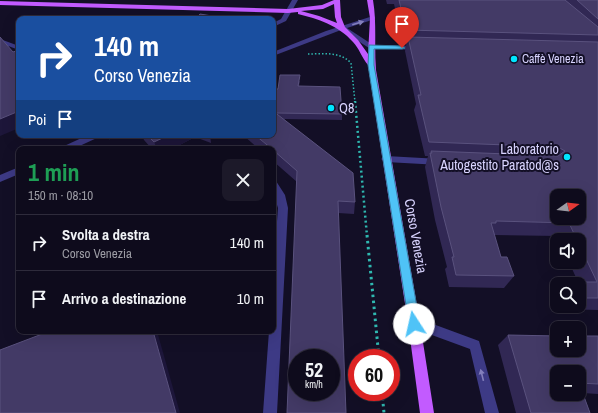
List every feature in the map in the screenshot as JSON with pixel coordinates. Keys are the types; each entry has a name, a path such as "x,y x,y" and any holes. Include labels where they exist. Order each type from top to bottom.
{"main road":[{"path":"0,3 288,11 323,7 337,0 338,17 342,28"},
{"name":"Corso Venezia","path":"370,0 373,18 371,65 414,324 427,413"},
{"path":"288,11 313,16 342,28"},
{"name":"Corso Venezia","path":"342,28 365,52 371,65"}],"street":[{"path":"276,23 284,20 295,0"},
{"path":"276,53 373,18"},
{"path":"342,28 371,47 425,48"},
{"path":"0,41 16,47"},
{"path":"72,146 89,138"},
{"path":"386,159 448,162"},
{"path":"0,179 16,171"},
{"path":"276,189 280,195 284,208 276,325"},
{"path":"414,324 475,346 492,413"},
{"path":"270,413 275,334"}],"path":[{"path":"301,55 343,56 348,58 351,63 378,349"},
{"path":"383,401 384,413"}],"building":[{"path":"399,0 565,0 598,27 598,35 406,30"},
{"path":"577,0 598,0 598,19"},
{"path":"200,14 212,16 198,16"},
{"path":"0,37 13,52 16,51 16,112 0,119"},
{"path":"408,37 598,42 598,298 586,298 586,282 597,282 586,259 586,233 574,233 570,225 586,225 586,189 550,189 550,222 496,221 496,223 491,223 501,257 507,257 514,276 456,275 452,257 454,257 441,207 430,153 432,153 431,151 558,156 565,151 558,147 429,142 418,95 421,95"},
{"path":"280,75 300,75 298,86 340,87 342,114 276,113 276,89 278,89"},
{"path":"276,113 353,173 355,202 338,201 346,413 287,413 288,389 288,401 340,401 340,349 290,349 297,171 276,153 276,146 268,146 259,138 276,138"},
{"path":"150,138 163,138 154,142"},
{"path":"42,334 154,334 176,413 0,413 0,350"},
{"path":"508,335 550,336 550,357 586,357 586,336 598,336 598,384 586,383 586,365 550,365 550,401 586,401 590,413 531,413"}],"place":[{"name":"Caffè Venezia","path":"514,59"},
{"name":"Q8","path":"331,108"},
{"name":"Laboratorio Autogestito Paratod@s","path":"567,157"}],"route":[{"path":"402,48 371,47 371,65 414,324"}]}
